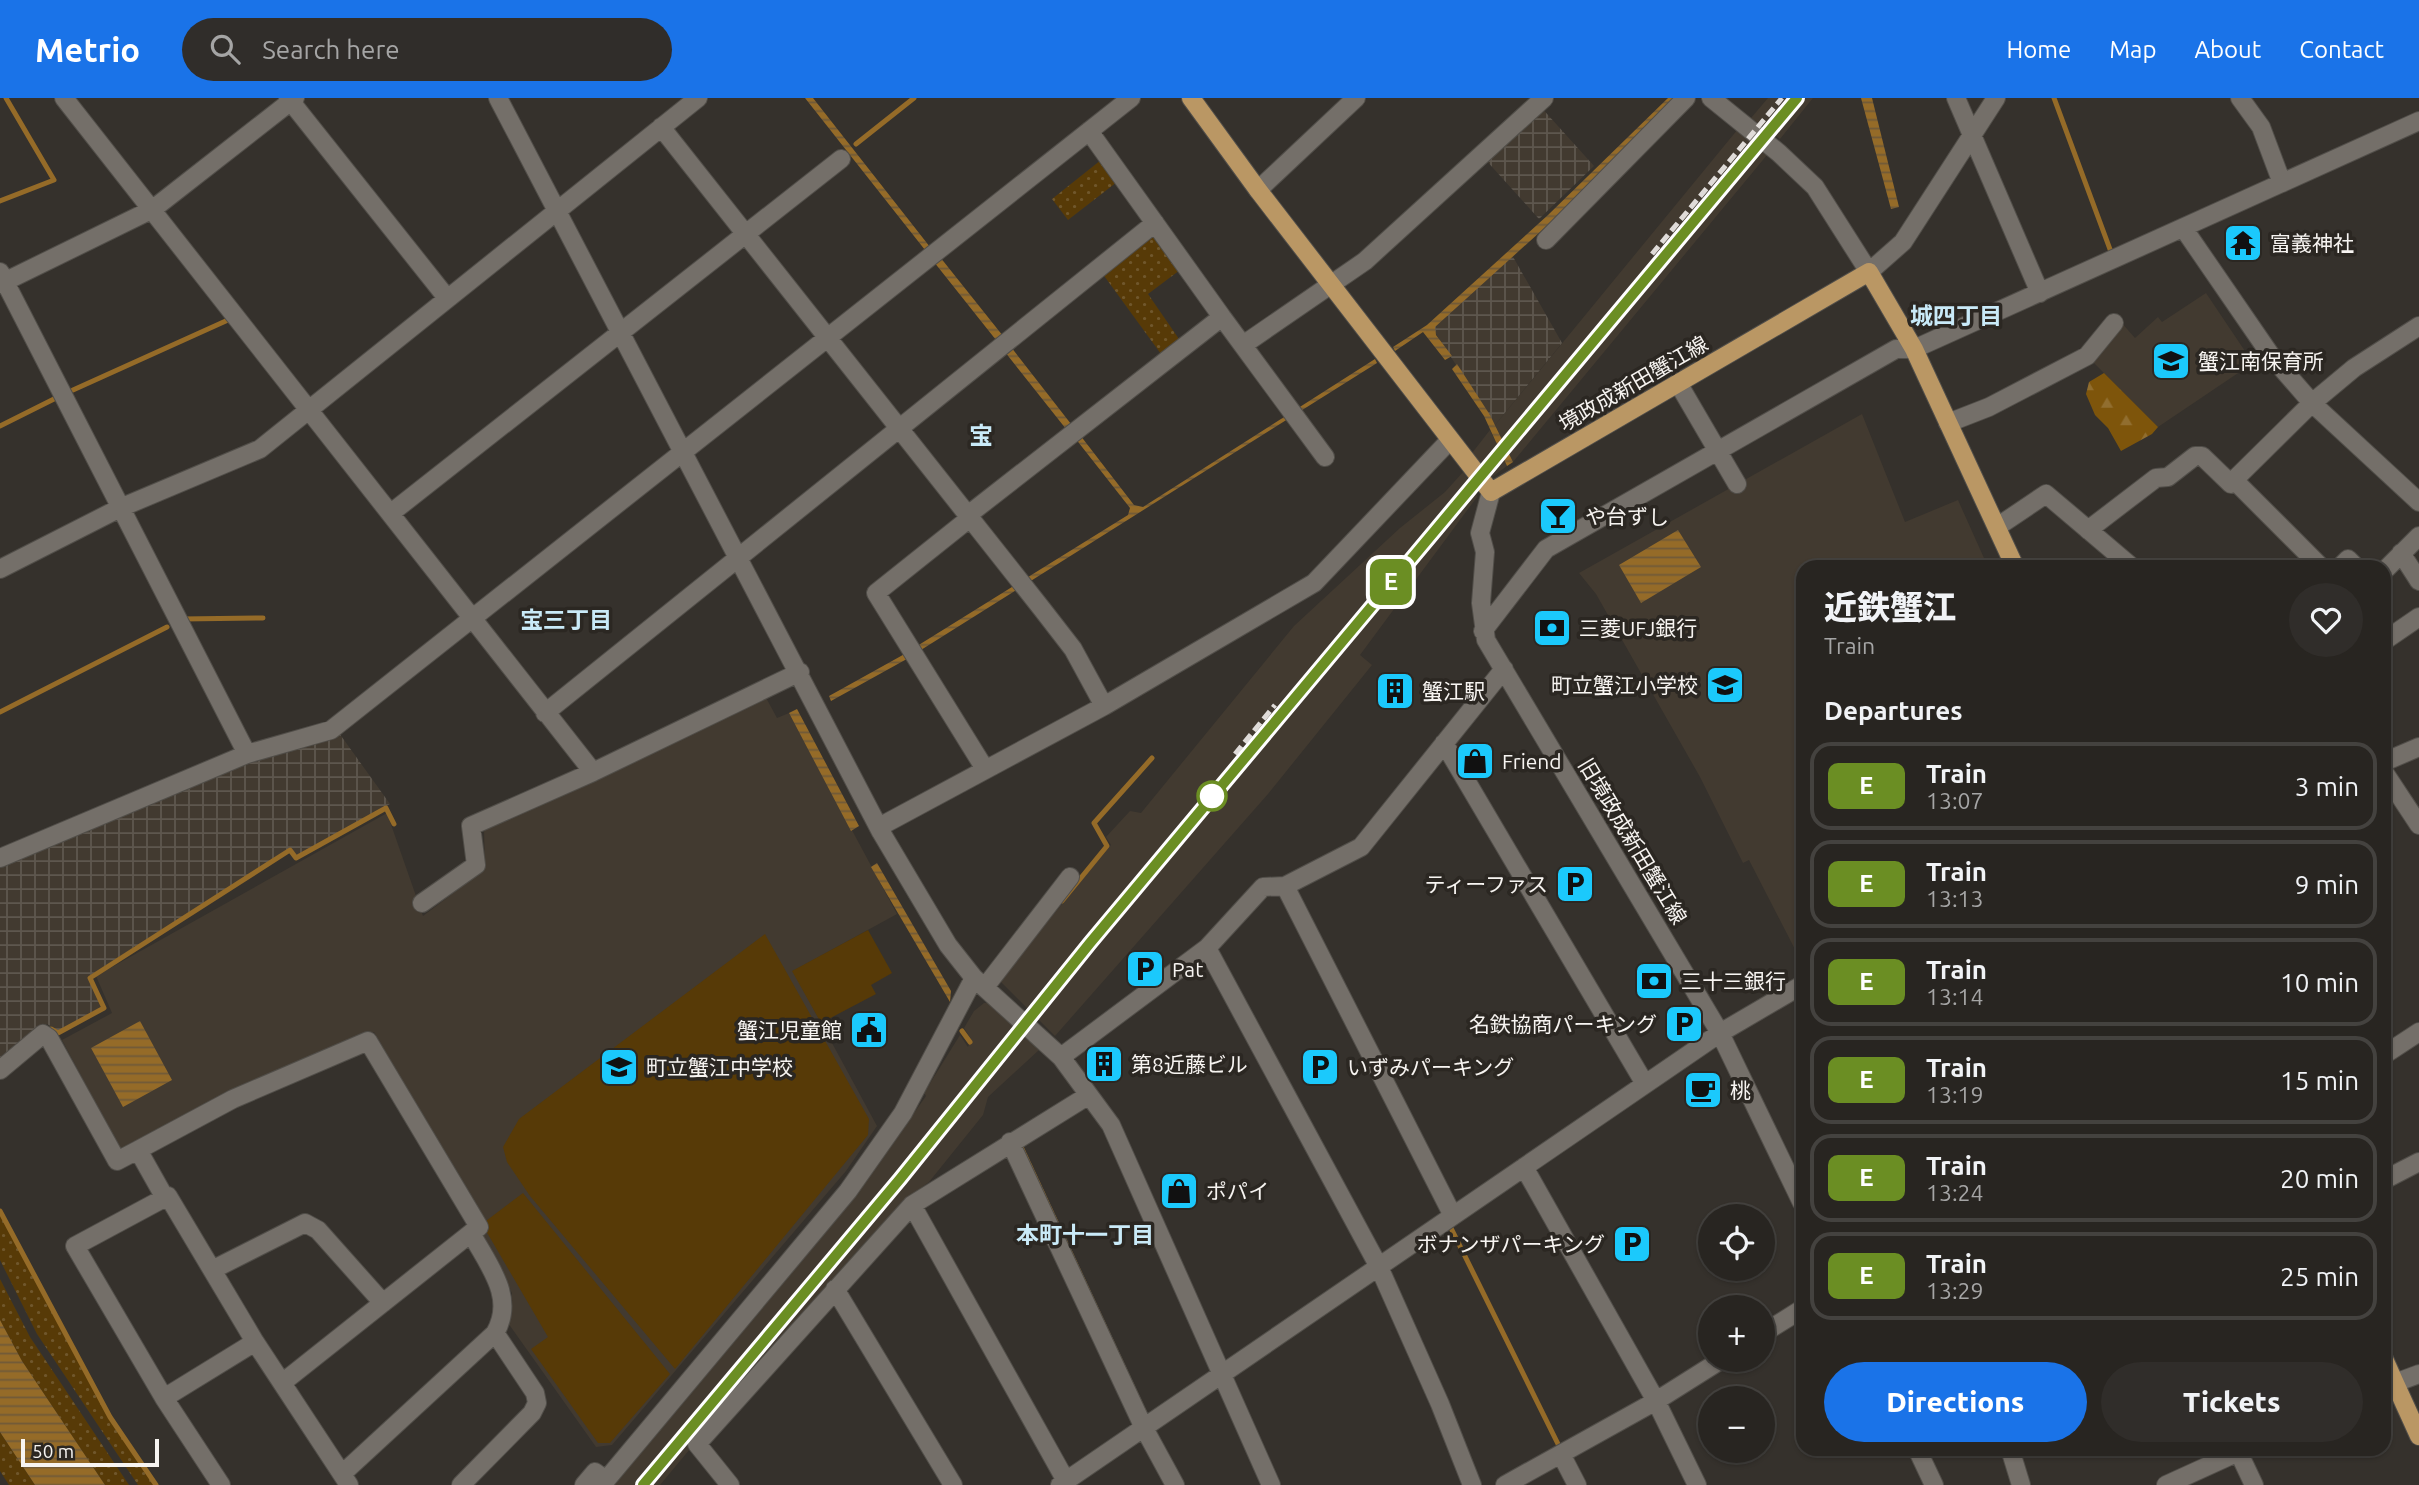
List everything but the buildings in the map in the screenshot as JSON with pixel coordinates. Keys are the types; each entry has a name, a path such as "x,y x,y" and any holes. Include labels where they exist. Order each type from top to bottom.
{"main road":[{"path":"1191,98 1258,190 1491,492"},
{"path":"1869,272 1914,349 2012,560"},
{"name":"境政成新田蟹江線","path":"1491,492 1869,272"},
{"path":"2391,1387 2419,1436"}],"street":[{"path":"0,569 120,508 260,449 698,98"},
{"path":"0,858 247,754 331,730 474,620 1131,98"},
{"path":"1258,190 1356,98"},
{"path":"1243,345 1332,287 1365,261 1544,98"},
{"path":"1546,240 1686,98"},
{"path":"1711,98 1779,153 1815,187 1869,272 1903,242 1996,98"},
{"path":"1956,98 2040,293"},
{"path":"2240,98 2261,127 2282,183"},
{"path":"247,754 2,279 153,209 291,99 447,298"},
{"path":"71,100 153,209 593,772"},
{"path":"503,100 682,454 800,672 879,827 947,946 980,983 1061,1057 1111,1125 1271,1485"},
{"path":"1483,631 1546,549 1896,349 1914,349 2418,124"},
{"path":"662,127 1073,649 1104,706"},
{"path":"1089,131 1325,457"},
{"path":"391,513 841,159"},
{"path":"545,713 1155,223"},
{"path":"2184,229 2272,357 2312,403 2419,502"},
{"path":"985,769 876,593 969,516 1222,317"},
{"path":"1948,423 1989,407 2087,356 2114,323"},
{"path":"2088,530 2156,478 2168,477 2195,456 2202,456 2231,484 2312,403 2354,368 2419,326"},
{"path":"1678,383 1737,484"},
{"path":"879,827 1104,706 1314,583 1450,440"},
{"path":"2234,480 2314,560"},
{"path":"1483,631 1485,552 1480,533 1491,492"},
{"path":"1997,527 2046,494 2124,560"},
{"path":"2391,564 2419,536"},
{"path":"2401,553 2419,581"},
{"path":"2391,635 2419,617"},
{"name":"旧境政成新田蟹江線","path":"1483,631 1720,1033 1796,1191"},
{"path":"1061,1057 1207,948 1263,887 1285,886 1360,847 1504,669"},
{"path":"422,903 476,865 471,826 593,772 800,672"},
{"path":"1444,743 1645,1084"},
{"path":"2391,759 2419,747"},
{"path":"2391,783 2419,825"},
{"path":"584,1485 595,1472 604,1483 848,1191 903,1113 980,983 1070,877"},
{"path":"1285,886 1452,1216"},
{"path":"1207,948 1378,1267 1440,1404 1472,1485"},
{"path":"912,1205 1068,1482 1720,1033 1796,994"},
{"path":"2391,1050 2419,1032"},
{"path":"0,1070 43,1034 49,1038 117,1161 233,1099 368,1041 479,1227 282,1383"},
{"path":"730,1485 697,1444 912,1205 1089,1095"},
{"path":"1010,1142 1144,1428 1175,1485"},
{"path":"138,1150 165,1198"},
{"path":"2391,1176 2419,1162"},
{"path":"1524,1167 1656,1401 1697,1485"},
{"path":"221,1485 164,1398 75,1246 168,1196 255,1342 345,1479 495,1333 504,1311 504,1294 471,1233"},
{"path":"212,1270 305,1223 318,1230 383,1304"},
{"path":"835,1289 953,1485"},
{"path":"1775,1326 1796,1313"},
{"path":"461,1485 532,1413 537,1403 535,1393 495,1333"},
{"path":"164,1398 255,1342"},
{"path":"1504,1485 1656,1401 1702,1372"},
{"path":"2391,1383 2419,1374"},
{"path":"1561,1454 1577,1485"},
{"path":"1920,1456 1934,1485"},
{"path":"2013,1456 2021,1485"},
{"path":"2166,1485 2227,1456"},
{"path":"2242,1456 2254,1485"}],"shaded area":[{"path":"805,98 813,98 930,247 925,250"},
{"path":"1668,98 1678,98 1562,212 1435,327 1436,335 1452,356 1445,360 1423,332 1395,351 1393,347 1427,325 1548,215"},
{"path":"1768,98 1813,98 1780,139 1751,118"},
{"path":"1861,98 1872,98 1899,207 1891,209"},
{"path":"1539,105 1594,166 1539,219 1484,158"},
{"path":"1738,129 1767,155 1513,462 1495,425"},
{"path":"1101,160 1117,182 1068,220 1052,199"},
{"path":"1154,231 1180,270 1148,294 1179,339 1161,354 1102,273"},
{"path":"1512,255 1562,343 1495,425 1434,327"},
{"path":"940,257 1003,336 996,340 934,262"},
{"name":"蟹江南保育所","path":"2206,293 2253,363 2158,427 2089,358 2120,321 2135,338 2158,317 2162,322"},
{"path":"1011,347 1071,424 1066,429 1005,352"},
{"path":"1375,359 1377,363 905,660 831,701 829,696 901,656 1128,515 1130,508 1075,438 1080,435 1134,505 1143,507"},
{"path":"1457,364 1490,415 1513,462 1507,466 1484,416 1452,369"},
{"name":"町立蟹江小学校","path":"1862,414 1905,522 1958,500 1985,560 1796,560 1796,951 1749,860 1743,863 1700,777 1596,594 1579,573"},
{"path":"1490,430 1507,466 1492,477 1472,453"},
{"path":"1463,472 1476,490 1477,497 1360,655 1372,665 1268,794 1055,1036 999,980 1111,845 1106,837 1130,811 1141,813 1294,626 1400,528 1445,492"},
{"path":"1678,530 1701,567 1641,603 1619,565"},
{"name":"町立蟹江中学校","path":"764,694 777,718 789,713 897,914 793,971 877,1126 846,1171 612,1445 596,1447 508,1323 512,1293 482,1239 484,1230 374,1032 231,1093 122,1153 62,1040 112,1013 96,976 387,813 423,916 485,869 484,829"},
{"path":"797,709 859,826 851,831 789,713"},
{"path":"339,733 390,804 296,856 290,848 89,976 102,1008 59,1031 47,1024 0,1063 0,864 246,760"},
{"path":"877,863 951,991 950,1002 871,867"},
{"path":"868,930 892,973 871,985 876,994 821,1023 792,971"},
{"path":"765,934 869,1119 868,1135 675,1369 530,1196 507,1162 503,1147 519,1119"},
{"path":"984,1003 989,1003 1039,1050 988,1097 983,1115 929,1182 912,1195 691,1443 690,1449 660,1485 610,1485 862,1187 926,1096 924,1093 960,1035 968,1047 971,1039 964,1028 974,1011"},
{"path":"140,1021 172,1080 123,1107 91,1048"},
{"path":"1021,1141 1147,1412 1144,1413 1018,1143"},
{"path":"523,1193 670,1374 610,1443 598,1443 531,1349 548,1337 482,1224"},
{"path":"0,1215 109,1419 154,1485 138,1485 37,1334 0,1260"},
{"path":"0,1279 30,1337 129,1485 105,1485 22,1361 0,1320"},
{"path":"0,1320 22,1361 105,1485 35,1485 0,1432"},
{"path":"0,1432 35,1485 9,1485 0,1471"}],"green space":[{"path":"2104,373 2158,427 2152,434 2121,451 2108,428 2095,415 2086,394 2089,382"}],"waterway":[{"path":"0,201 54,180 6,98"},
{"path":"856,144 914,98"},
{"path":"2054,98 2111,252"},
{"path":"73,390 228,320"},
{"path":"0,426 54,399"},
{"path":"182,619 263,618"},
{"path":"0,712 167,627"},
{"path":"1062,901 1107,846 1094,823 1152,758"},
{"path":"51,1029 58,1033 104,1008 90,978 290,850 296,858 386,808 394,824"},
{"path":"962,1031 970,1042"},
{"path":"0,1211 110,1417 156,1485"},
{"path":"1451,1228 1560,1448"}],"railway":[{"path":"1652,254 1782,98"},
{"path":"643,1485 900,1179 1090,943 1797,98"},
{"path":"1235,754 1275,705"}],"train":[{"name":"E","path":"643,1485 900,1179 1090,943 1797,98"}],"place":[{"name":"富義神社","path":"2243,243"},
{"name":"蟹江南保育所","path":"2171,361"},
{"name":"や台ずし","path":"1558,516"},
{"name":"三菱UFJ銀行","path":"1552,628"},
{"name":"町立蟹江小学校","path":"1725,685"},
{"name":"蟹江駅","path":"1395,691"},
{"name":"Friend","path":"1475,761"},
{"name":"ティーファス","path":"1575,884"},
{"name":"Pat","path":"1145,969"},
{"name":"三十三銀行","path":"1654,981"},
{"name":"名鉄協商パーキング","path":"1684,1024"},
{"name":"蟹江児童館","path":"869,1030"},
{"name":"第8近藤ビル","path":"1104,1064"},
{"name":"町立蟹江中学校","path":"619,1067"},
{"name":"いずみパーキング","path":"1320,1067"},
{"name":"桃","path":"1703,1090"},
{"name":"ポパイ","path":"1179,1191"},
{"name":"ボナンザパーキング","path":"1632,1244"}],"district":[{"name":"城四丁目","path":"1956,315"},
{"name":"宝","path":"981,435"},
{"name":"宝三丁目","path":"566,619"},
{"name":"本町十一丁目","path":"1085,1234"}]}
